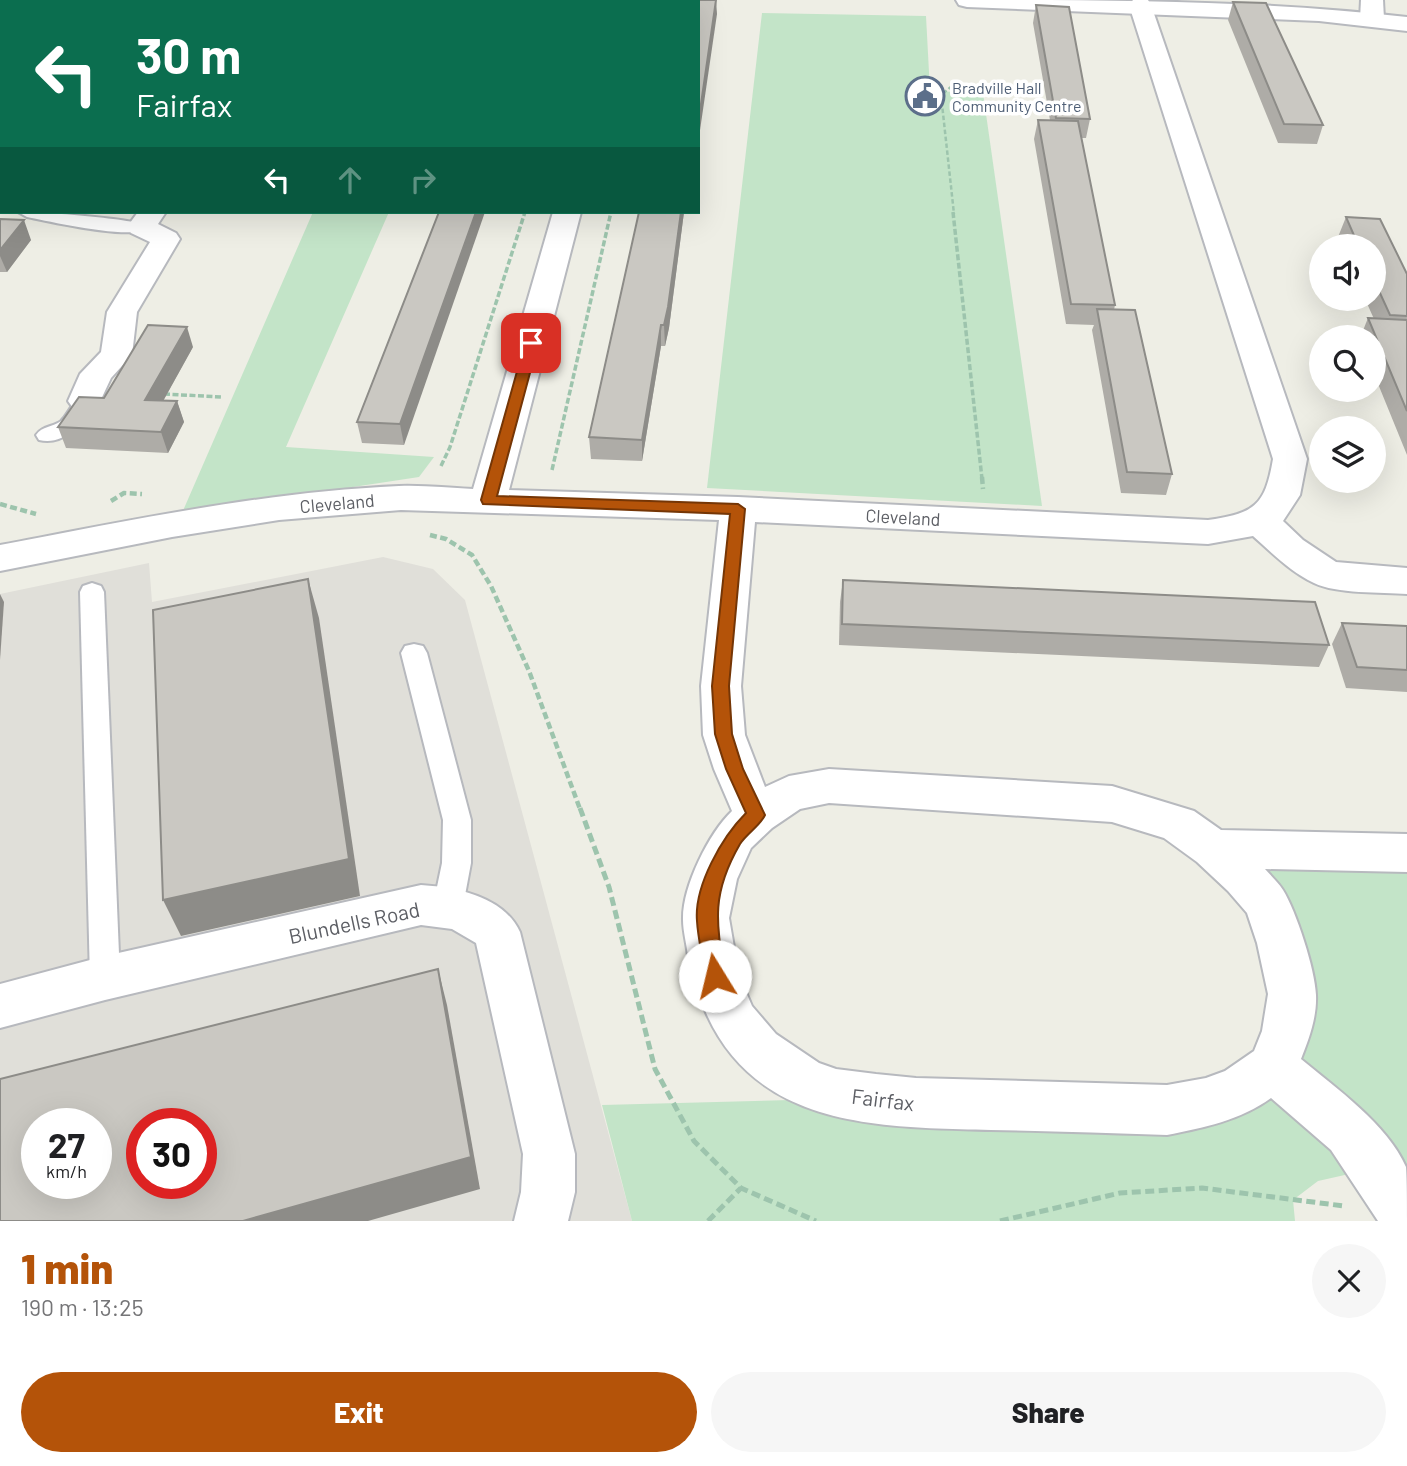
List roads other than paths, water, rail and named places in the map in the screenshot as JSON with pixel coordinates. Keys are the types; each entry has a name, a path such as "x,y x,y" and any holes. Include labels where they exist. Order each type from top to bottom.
{"street":[{"path":"967,0 1373,9 1407,24"},
{"name":"Cleveland","path":"0,558 172,524 279,509 401,498 738,509 1208,532 1248,527 1269,515 1287,489 1290,459 1140,5"},
{"path":"488,500 567,214"},
{"path":"85,401 96,374 116,355 122,312 166,239 146,219"},
{"path":"738,509 721,686 723,734 756,815"},
{"path":"1259,520 1290,549 1328,574 1407,581"},
{"name":"Fairfax","path":"829,786 1098,803 1147,812 1178,824 1213,849 1266,903 1281,943 1292,994 1287,1031 1273,1067 1243,1088 1207,1103 1167,1110 916,1103 836,1093 804,1082 758,1051 734,1021 715,976 706,918 714,879 735,836 756,815 789,793 829,786"},
{"path":"1213,849 1407,853"},
{"name":"Blundells Road","path":"0,1006 105,978 421,905 448,906 475,916 498,932 549,1154 548,1192 541,1221"},
{"path":"1273,1067 1349,1132 1376,1168 1406,1217"}],"lane":[{"path":"38,214 91,224 146,219"},
{"path":"47,435 68,426 85,401"},
{"path":"92,592 105,978"},
{"path":"414,653 457,820 457,862 448,906"}],"place":[{"name":"Bradville Hall Community Centre","path":"925,96"}]}
